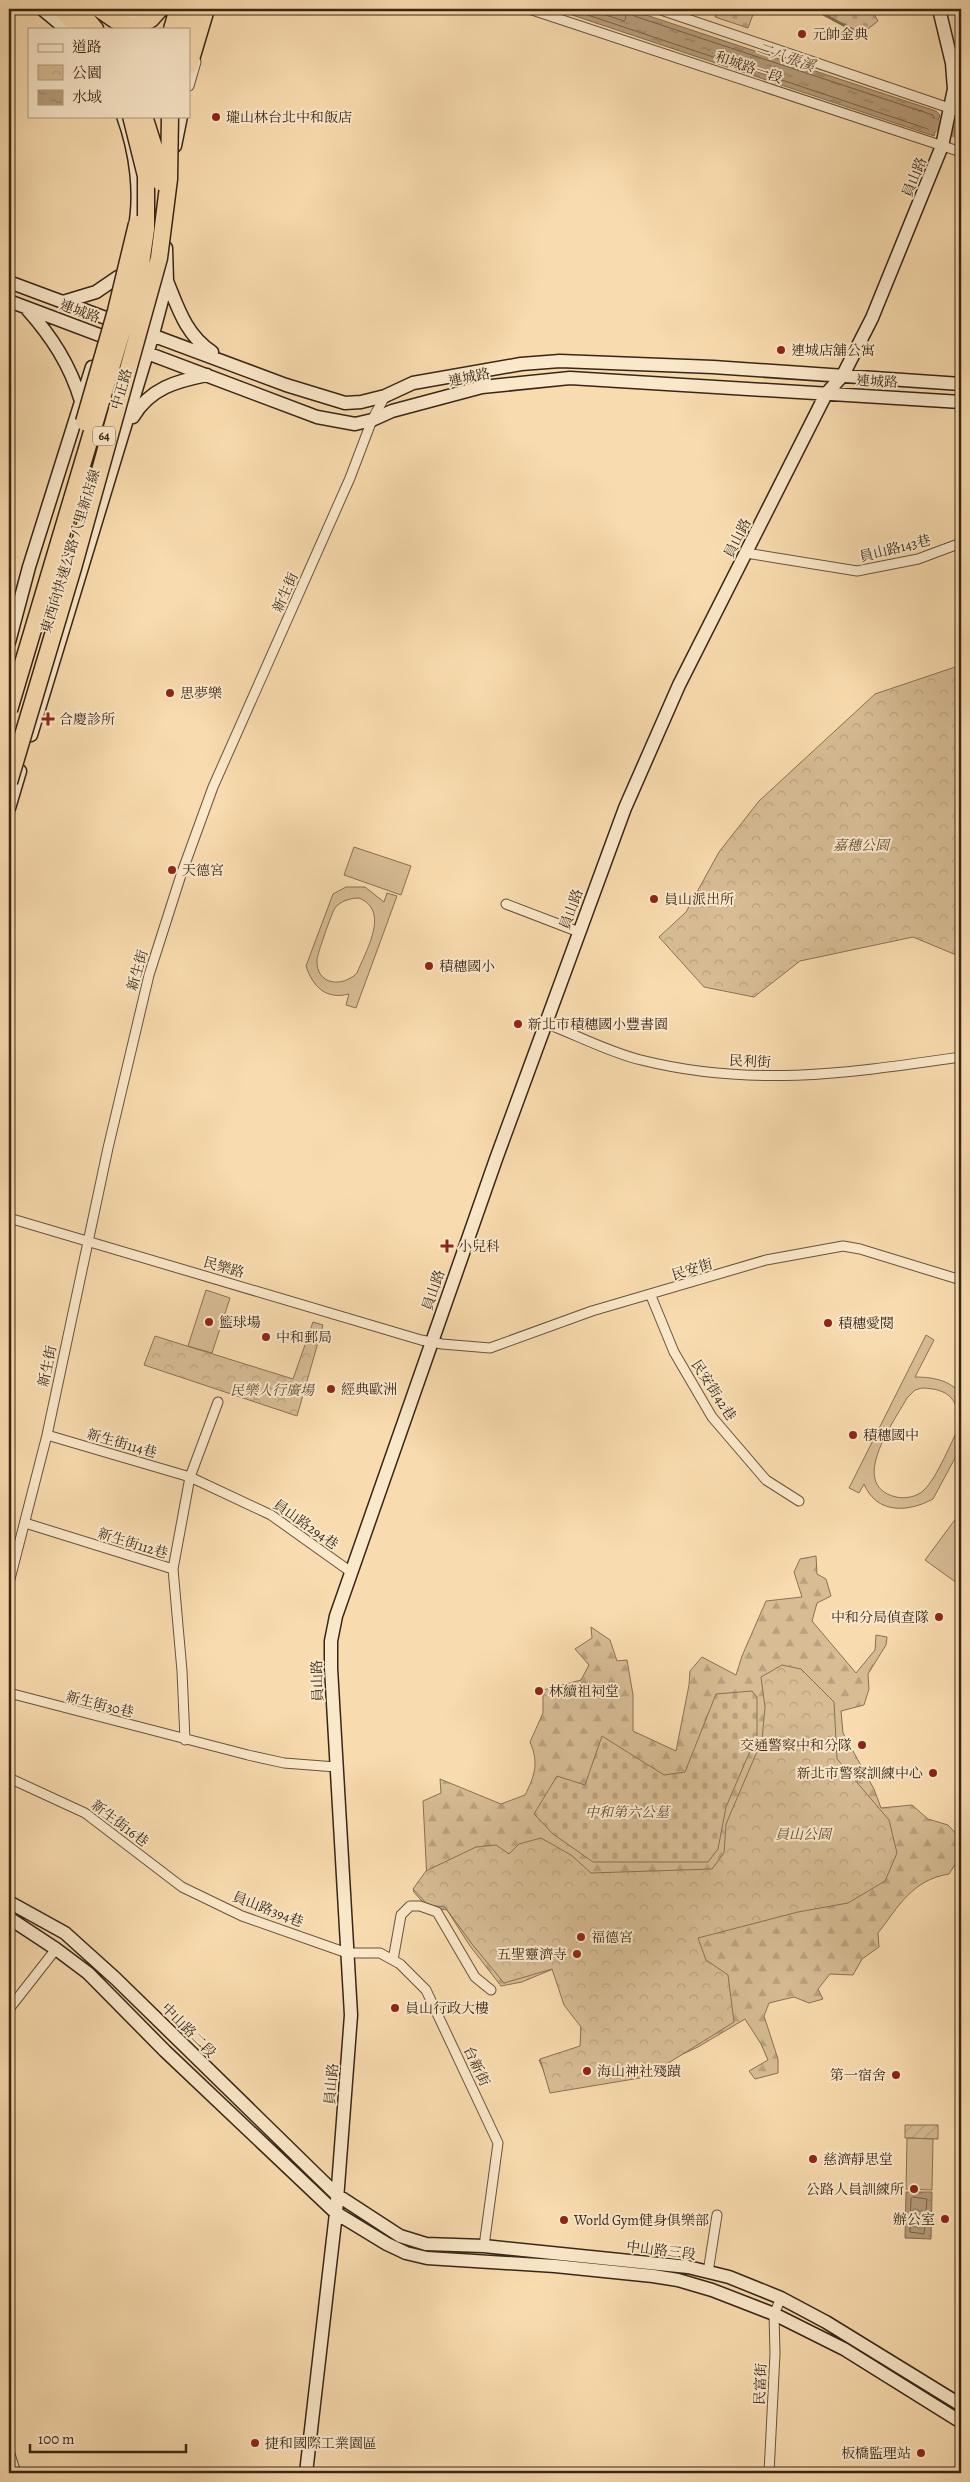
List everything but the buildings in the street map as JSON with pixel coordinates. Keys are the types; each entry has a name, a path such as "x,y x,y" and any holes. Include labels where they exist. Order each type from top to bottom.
{"highway":[{"path":"61,9 78,28"},
{"path":"79,9 100,14 134,27 151,19 160,9"},
{"path":"160,28 166,9"},
{"path":"172,28 178,9"},
{"path":"184,28 191,9"},
{"path":"190,69 206,9"},
{"name":"東西向快速公路 八里新店線","path":"9,710 140,271 146,230 146,176 132,118"},
{"name":"東西向快速公路 八里新店線","path":"9,750 139,319 151,266 160,190 158,157 144,118"},
{"path":"9,723 136,304 149,247 152,118"},
{"path":"9,782 73,568 159,258 169,178 170,118"},
{"path":"9,677 116,311 151,171"},
{"path":"136,304 142,292 155,224 169,178"}],"main road":[{"path":"42,9 65,28"},
{"path":"70,9 86,28"},
{"path":"939,9 952,63 954,111"},
{"path":"100,14 117,28"},
{"name":"員山路","path":"306,2473 336,2213 351,2015 336,1767 331,1641 336,1616 545,1023 625,808 662,722 826,394 843,375 872,318 943,143 954,111"},
{"path":"113,319 126,290 137,218 134,161 124,118"},
{"path":"134,161 143,118"},
{"name":"中正路","path":"9,808 148,352 167,281 166,232 176,135 171,118"},
{"path":"176,135 180,118"},
{"path":"9,642 29,567 81,401 108,338 113,319 118,277 134,234"},
{"path":"62,302 96,292 118,277"},
{"path":"167,281 181,316 190,331 202,345 227,361"},
{"name":"連城路","path":"9,282 304,391 345,403 360,402 385,396 413,383 521,364 560,361 843,375 961,384"},
{"name":"連城路","path":"9,301 317,417 355,424 372,420 392,411 482,387 549,379 704,385 961,402"},
{"path":"25,307 56,344 74,378 81,401"},
{"path":"136,392 128,368 139,329"},
{"path":"123,434 140,406 154,393 175,382 207,375"},
{"name":"中山路二段","path":"9,1902 65,1933 116,1979 337,2195"},
{"path":"9,1918 88,1973 165,2051 336,2213"},
{"name":"中山路三段","path":"337,2195 400,2236 426,2244 484,2246 688,2268 729,2277 781,2298 826,2322 961,2404"},
{"name":"中山路三段","path":"336,2213 387,2244 406,2253 427,2258 555,2266 678,2280 742,2300 844,2349 961,2422"}],"street":[{"path":"100,14 128,18 137,17 149,9"},
{"path":"190,70 214,9"},
{"name":"和城路一段","path":"529,9 552,12 943,143 961,152"},
{"name":"和城路一段","path":"658,9 954,111"},
{"name":"新生街","path":"9,1583 47,1435 136,1025 149,975 181,875 230,744 350,478 372,420 385,396"},
{"name":"員山路143巷","path":"746,553 857,571 918,559 961,543"},
{"path":"506,904 579,932"},
{"name":"民利街","path":"545,1023 640,1060 752,1077 832,1074 961,1057"},
{"name":"民樂路","path":"9,1218 432,1343"},
{"name":"民安街","path":"432,1343 490,1348 592,1312 651,1296 766,1260 843,1246 860,1249 961,1280"},
{"name":"民安街42巷","path":"651,1296 674,1352 712,1417 766,1480 799,1501"},
{"name":"新生街112巷","path":"25,1523 173,1569 190,1477 218,1402"},
{"name":"新生街114巷","path":"47,1435 190,1477"},
{"name":"員山路294巷","path":"190,1477 270,1515 351,1572"},
{"path":"173,1569 182,1671 185,1740"},
{"name":"新生街30巷","path":"9,1693 185,1740 284,1762 336,1767"},
{"name":"新生街16巷","path":"9,1778 86,1813 182,1887"},
{"name":"員山路394巷","path":"182,1887 242,1916 347,1953"},
{"path":"393,1960 401,1915 410,1906 420,1906 436,1912 475,1977 491,1990"},
{"path":"9,2009 56,1949"},
{"name":"台新街","path":"347,1953 380,1953 400,1964 426,1990 498,2143 484,2246"},
{"path":"708,2272 717,2214"},
{"name":"民富街","path":"769,2473 775,2354 774,2314 781,2298"},
{"path":"9,2451 16,2473"}],"green space":[{"path":"718,9 755,9 748,28 715,17"},
{"path":"827,9 871,9 878,21 863,33 832,20"},
{"name":"嘉穗公園","path":"961,665 961,957 913,937 800,961 754,997 704,987 659,937 686,912 719,852 759,801 875,694"},
{"path":"354,847 411,866 401,895 344,875"},
{"path":"346,887 365,887 384,902 387,893 397,896 356,1008 346,1005 349,994 334,995 327,993 317,986 306,966 333,894","holes":["356,898 368,904 373,912 375,922 370,943 357,973 344,981 331,982 325,979 318,968 317,960 335,908 349,899"]},
{"name":"籃球場","path":"206,1290 230,1298 212,1353 188,1346"},
{"name":"民樂人行廣場","path":"313,1322 323,1325 297,1416 144,1365 155,1336 293,1379"},
{"path":"926,1335 934,1340 915,1377 946,1382 961,1394 961,1423 961,1447 933,1499 924,1503 904,1508 894,1508 885,1506 877,1501 864,1484 859,1493 849,1488","holes":["922,1388 939,1390 950,1396 957,1407 961,1423 934,1477 921,1492 911,1497 900,1498 882,1490 875,1480 878,1452 907,1398 915,1390"]},
{"path":"957,1517 961,1521 961,1586 925,1560"},
{"path":"816,1556 817,1574 826,1579 831,1596 817,1603 812,1621 856,1673 875,1650 876,1635 887,1637 886,1645 868,1674 869,1689 864,1705 841,1711 843,1733 874,1789 881,1808 912,1805 928,1819 948,1825 961,1839 961,1855 949,1874 925,1882 900,1904 878,1933 879,1947 862,1959 853,1975 830,1974 818,1989 823,1999 809,2003 794,1997 769,2003 764,2016 778,2059 778,2073 755,2079 749,2071 768,2060 761,2044 745,2019 698,2047 670,2060 552,2090 539,2060 581,2047 581,2024 553,1969 522,1982 501,1986 470,1946 447,1910 427,1907 413,1891 427,1880 423,1801 441,1793 440,1779 501,1804 525,1795 535,1769 533,1749 530,1742 543,1713 543,1690 581,1680 589,1665 575,1649 592,1638 591,1627 610,1640 617,1661 627,1660 633,1695 633,1731 676,1751 690,1671 702,1657 736,1675 742,1656 766,1601 802,1597 794,1572 800,1559"},
{"name":"員山公園","path":"782,1665 801,1669 834,1702 837,1759 889,1820 897,1853 885,1881 848,1903 798,1912 698,1938 706,1960 728,1975 734,2022 646,2077 550,2093 540,2059 580,2046 581,2027 564,2005 552,1969 504,1983 445,1907 428,1905 413,1889 426,1871 476,1847 496,1845 509,1854 519,1844 541,1838 571,1855 591,1873 712,1869 724,1853 726,1824 762,1740 765,1707 761,1677"},
{"name":"中和第六公墓","path":"752,1691 757,1697 757,1735 726,1807 718,1849 708,1862 593,1862 553,1834 534,1814 557,1776 585,1785 602,1736 664,1775 685,1772 716,1694"},
{"path":"905,2125 938,2125 938,2139 905,2138"},
{"path":"907,2138 933,2139 932,2190 906,2189"}],"water":[{"path":"566,9 628,9 936,111 940,115 934,136 572,15 564,12"},
{"path":"906,2192 932,2192 931,2239 905,2238"}],"waterway":[{"path":"821,9 821,13 853,30 858,36"},
{"name":"二八張溪","path":"923,121 961,134"}],"place":[{"name":"元帥金典","path":"802,34"},
{"name":"瓏山林台北中和飯店","path":"216,117"},
{"name":"連城店舖公寓","path":"781,350"},
{"name":"思夢樂","path":"170,693"},
{"name":"合慶診所","path":"48,719"},
{"name":"天德宮","path":"172,870"},
{"name":"員山派出所","path":"654,899"},
{"name":"積穗國小","path":"429,966"},
{"name":"新北市積穗國小豐書園","path":"518,1024"},
{"name":"小兒科","path":"447,1246"},
{"name":"籃球場","path":"209,1322"},
{"name":"積穗愛閱","path":"828,1323"},
{"name":"中和郵局","path":"266,1337"},
{"name":"經典歐洲","path":"331,1389"},
{"name":"積穗國中","path":"853,1435"},
{"name":"中和分局偵查隊","path":"939,1617"},
{"name":"林續祖祠堂","path":"539,1691"},
{"name":"交通警察中和分隊","path":"862,1745"},
{"name":"新北市警察訓練中心","path":"933,1773"},
{"name":"福德宮","path":"581,1937"},
{"name":"五聖靈濟寺","path":"577,1954"},
{"name":"員山行政大樓","path":"395,2008"},
{"name":"海山神社殘蹟","path":"587,2071"},
{"name":"第一宿舍","path":"896,2075"},
{"name":"慈濟靜思堂","path":"813,2159"},
{"name":"公路人員訓練所","path":"914,2189"},
{"name":"辦公室","path":"945,2219"},
{"name":"World Gym健身俱樂部","path":"564,2220"},
{"name":"捷和國際工業園區","path":"255,2443"},
{"name":"板橋監理站","path":"921,2453"}]}
